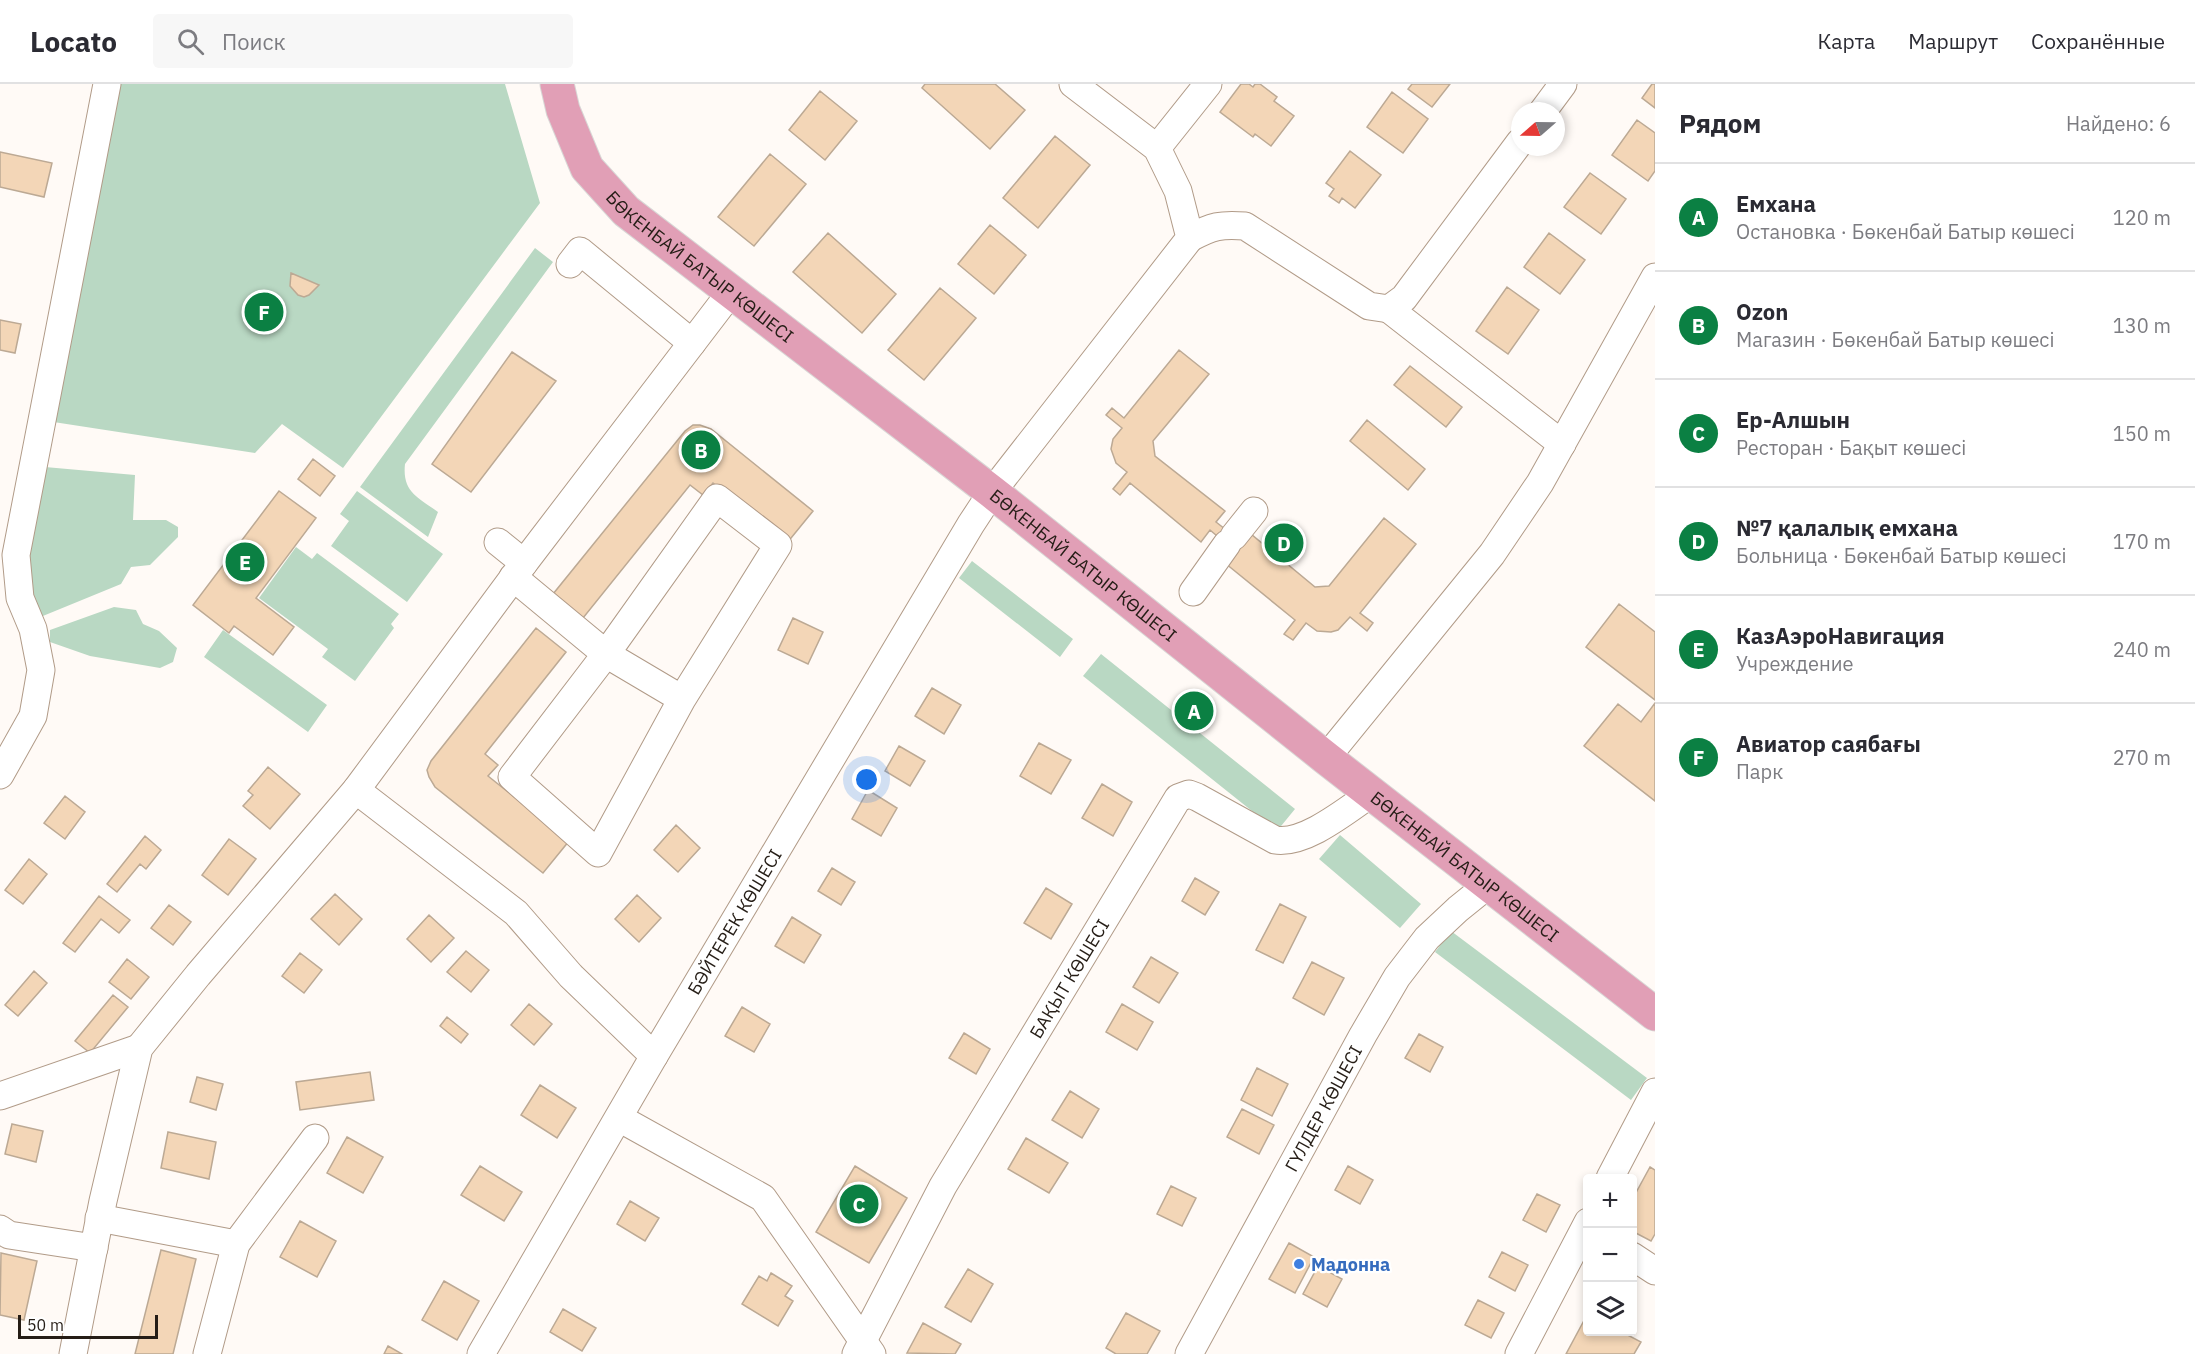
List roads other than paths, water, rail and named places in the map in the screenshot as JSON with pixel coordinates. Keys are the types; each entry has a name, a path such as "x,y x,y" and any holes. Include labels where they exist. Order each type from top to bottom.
{"main road":[{"name":"БӨКЕНБАЙ БАТЫР КӨШЕСІ","path":"557,84 563,110 587,168 626,211 992,492 1326,758 1655,1014"}],"street":[{"path":"0,775 33,716 41,670 33,628 20,598 8,554 107,84"},
{"path":"1073,84 1158,148 1178,191 1191,238 1206,229 1222,224 1245,226 1370,306 1389,309 1562,444"},
{"path":"1158,148 1208,84"},
{"path":"1550,102 1563,84"},
{"path":"1389,309 1404,298 1511,154"},
{"name":"БӘЙТЕРЕК КӨШЕСІ","path":"481,1354 654,1056 971,524 992,492 1191,238"},
{"path":"570,264 580,251 692,343"},
{"path":"1326,758 1492,554 1540,483 1655,277"},
{"path":"73,1354 99,1218 139,1048 198,975 356,790 518,570 731,292"},
{"path":"717,498 778,545 682,699 598,853 512,777 606,654 717,498"},
{"path":"1193,592 1254,511"},
{"path":"498,542 518,570 606,654 682,699"},
{"path":"356,790 516,913 571,976 654,1056"},
{"name":"БАҚЫТ КӨШЕСІ","path":"864,1350 944,1186 1178,798 1189,794 1197,797 1263,834 1284,842 1304,836 1372,793"},
{"name":"ГҮЛДЕР КӨШЕСІ","path":"1189,1354 1397,977 1427,938 1489,884"},
{"path":"0,1096 139,1048"},
{"path":"1614,1174 1646,1135 1655,1092"},
{"path":"619,1118 762,1198 864,1350"},
{"path":"207,1354 236,1244 315,1138"},
{"path":"99,1218 236,1244"},
{"path":"0,1228 9,1235 94,1248"},
{"path":"1519,1354 1586,1228"},
{"path":"1637,1259 1655,1271"}],"place":[{"name":"Авиатор саябағы","path":"264,312"},
{"name":"Ozon","path":"701,450"},
{"name":"№7 қалалық емхана","path":"1284,543"},
{"name":"КазАэроНавигация","path":"245,562"},
{"name":"Емхана","path":"1194,711"},
{"name":"Ер-Алшын","path":"859,1204"},
{"name":"Мадонна","path":"1299,1264"}]}
